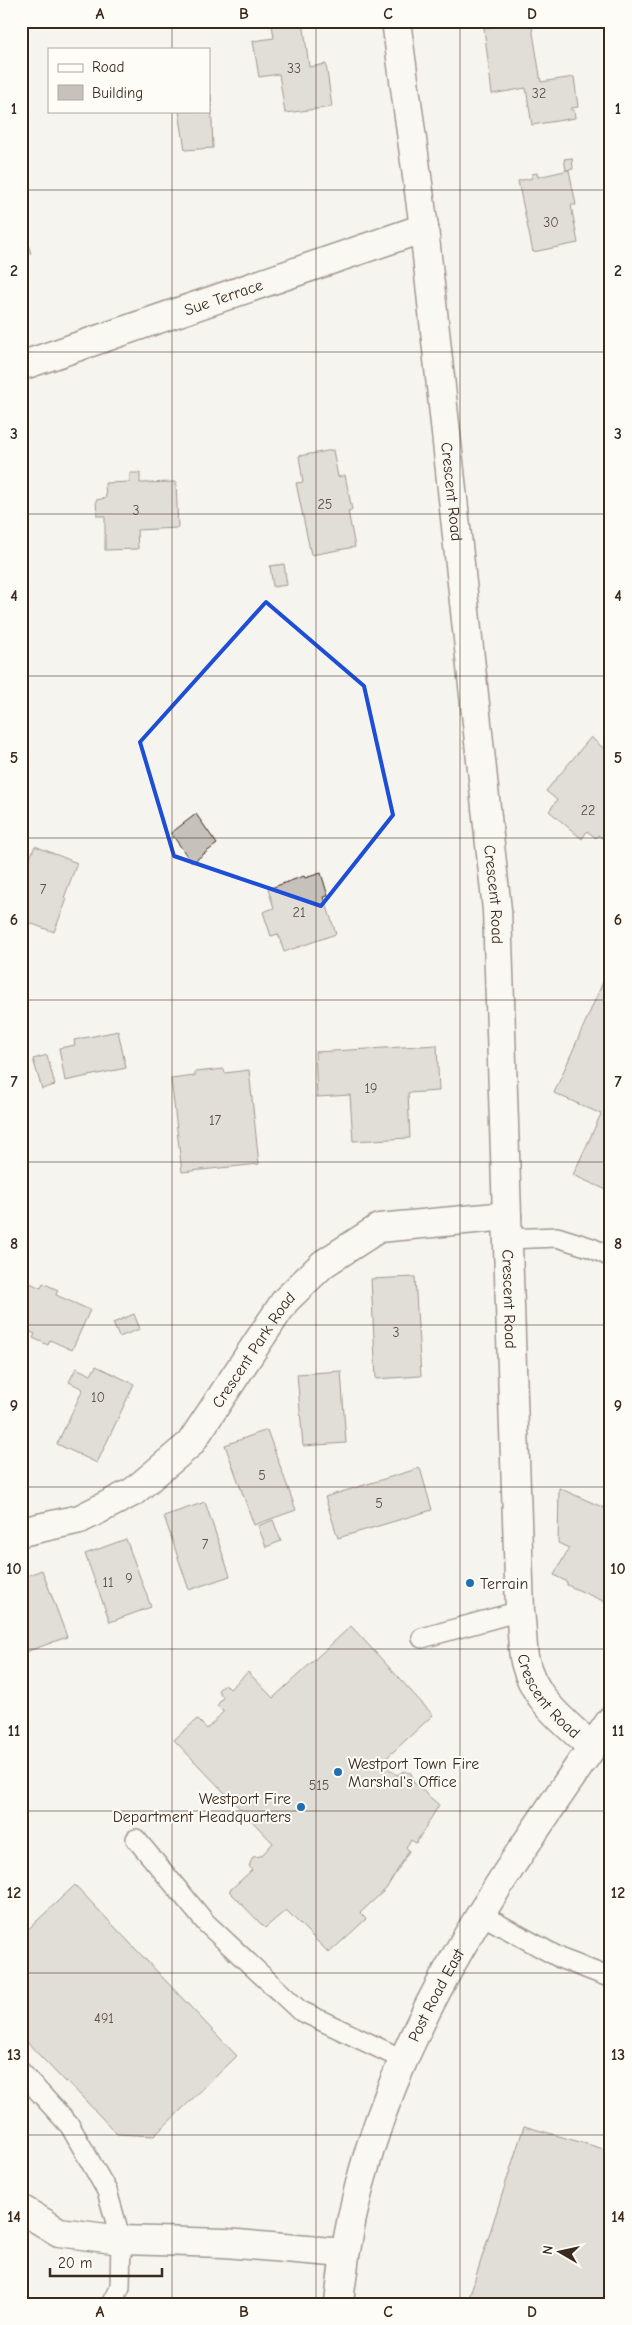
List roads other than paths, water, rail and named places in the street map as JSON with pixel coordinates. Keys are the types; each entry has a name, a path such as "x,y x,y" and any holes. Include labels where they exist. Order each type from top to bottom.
{"street":[{"name":"Crescent Road","path":"396,21 424,228 497,910 520,1611 524,1657 531,1680 540,1697 555,1715 592,1747"},
{"name":"Sue Terrace","path":"21,366 424,228"},
{"name":"Crescent Park Road","path":"21,1532 80,1519 133,1492 190,1444 285,1301 323,1264 379,1228 507,1227"},
{"name":"Post Road East","path":"339,2304 344,2253 371,2141 402,2060 438,1986 480,1914 611,1720"},
{"path":"21,2209 58,2232 121,2240 225,2243 344,2253"}],"lane":[{"path":"507,1227 557,1237 592,1248 611,1257"},
{"path":"422,1638 520,1611"},
{"path":"136,1839 206,1923 299,2010 402,2060"},
{"path":"480,1914 562,1959 611,1978"},
{"path":"21,2072 70,2126 107,2191 121,2240 120,2287 111,2304"}],"place":[{"name":"Terrain","path":"470,1583"},
{"name":"Westport Town Fire Marshal's Office","path":"338,1772"},
{"name":"Westport Fire Department Headquarters","path":"301,1807"}]}
